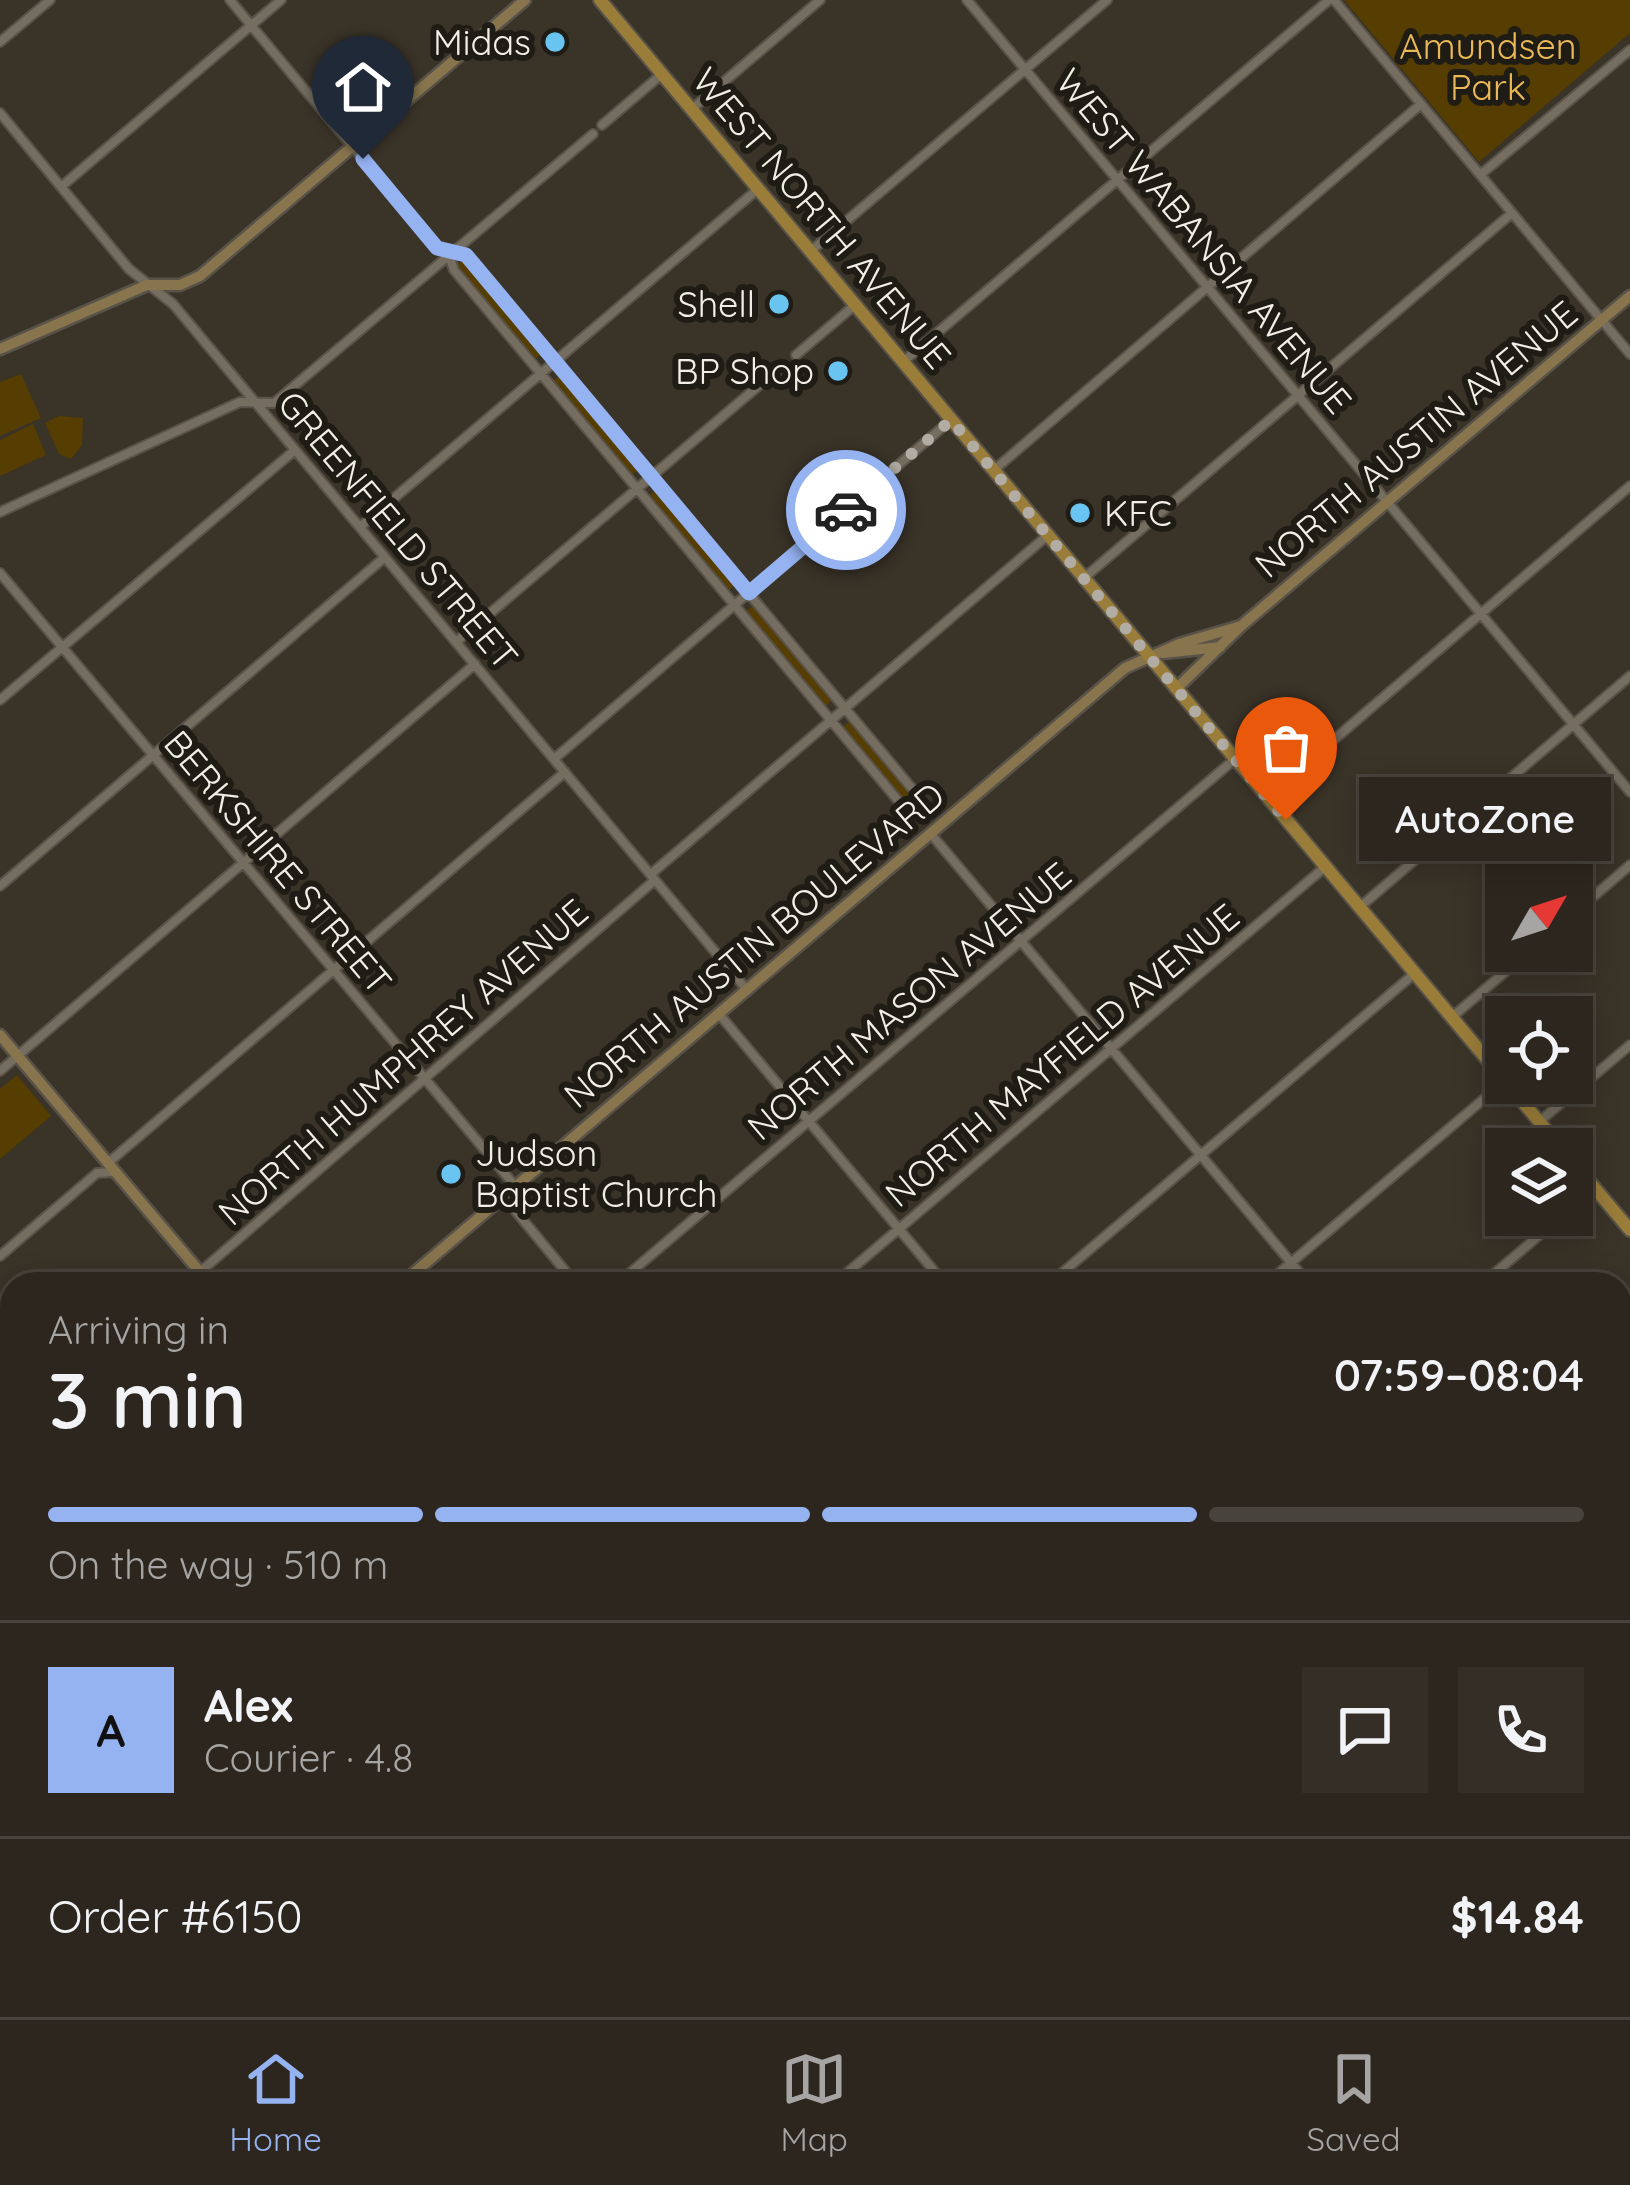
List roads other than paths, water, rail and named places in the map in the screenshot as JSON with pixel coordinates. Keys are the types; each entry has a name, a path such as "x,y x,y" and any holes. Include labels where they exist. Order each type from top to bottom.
{"main road":[{"name":"WEST NORTH AVENUE","path":"600,0 1048,536 1156,655 1176,689 1485,1057"},
{"name":"WEST NORTH AVENUE","path":"1524,1104 1544,1128"},
{"path":"1593,1186 1629,1228"}],"street":[{"path":"0,42 50,0"},
{"path":"230,0 449,255 454,270 906,810 920,811 920,798 466,255 449,255"},
{"path":"62,186 281,0"},
{"path":"1,348 147,285 180,285 200,276 525,0"},
{"path":"692,109 820,0"},
{"name":"WEST WABANSIA AVENUE","path":"967,0 1630,792"},
{"path":"811,252 1107,0"},
{"path":"903,362 1332,0 1630,354"},
{"path":"1480,175 1630,50"},
{"path":"602,125 662,74"},
{"path":"994,470 1421,104"},
{"name":"GREENFIELD STREET","path":"0,113 147,285 173,304 747,990"},
{"path":"0,512 240,402 274,404 593,134"},
{"path":"360,527 758,189"},
{"path":"1084,578 1512,213"},
{"name":"NORTH AUSTIN AVENUE","path":"1176,689 1241,626 1630,296"},
{"path":"796,355 855,305"},
{"path":"456,642 782,366"},
{"path":"554,759 951,420"},
{"path":"0,700 295,450"},
{"path":"1267,797 1630,486"},
{"name":"NORTH HUMPHREY AVENUE","path":"200,1272 1048,536"},
{"path":"0,886 385,557"},
{"name":"BERKSHIRE STREET","path":"0,573 516,1187"},
{"name":"NORTH AUSTIN AVENUE","path":"1156,655 1241,626"},
{"path":"1156,655 1223,646"},
{"name":"NORTH AUSTIN BOULEVARD","path":"415,1272 1125,668 1156,655"},
{"path":"0,1071 475,664"},
{"path":"1359,908 1630,676"},
{"name":"NORTH MASON AVENUE","path":"631,1272 1235,759"},
{"path":"0,1256 97,1173 111,1168 565,772"},
{"path":"931,833 1299,1272"},
{"path":"1593,897 1630,866"},
{"name":"NORTH MAYFIELD AVENUE","path":"848,1272 1325,867"},
{"path":"1452,1017 1505,972"},
{"path":"1063,1272 1415,974"},
{"path":"719,1014 935,1272"},
{"path":"0,1035 200,1272"},
{"path":"1539,1122 1630,1045"},
{"path":"1280,1272 1485,1100"},
{"path":"504,1197 566,1272"},
{"path":"1496,1272 1538,1236"}],"place":[{"name":"Midas","path":"555,42"},
{"name":"Shell","path":"779,304"},
{"name":"BP Shop","path":"838,371"},
{"name":"KFC","path":"1080,513"},
{"name":"AutoZone","path":"1286,820"},
{"name":"Judson Baptist Church","path":"451,1174"}],"park label":[{"name":"Amundsen Park","path":"1488,66"}]}
